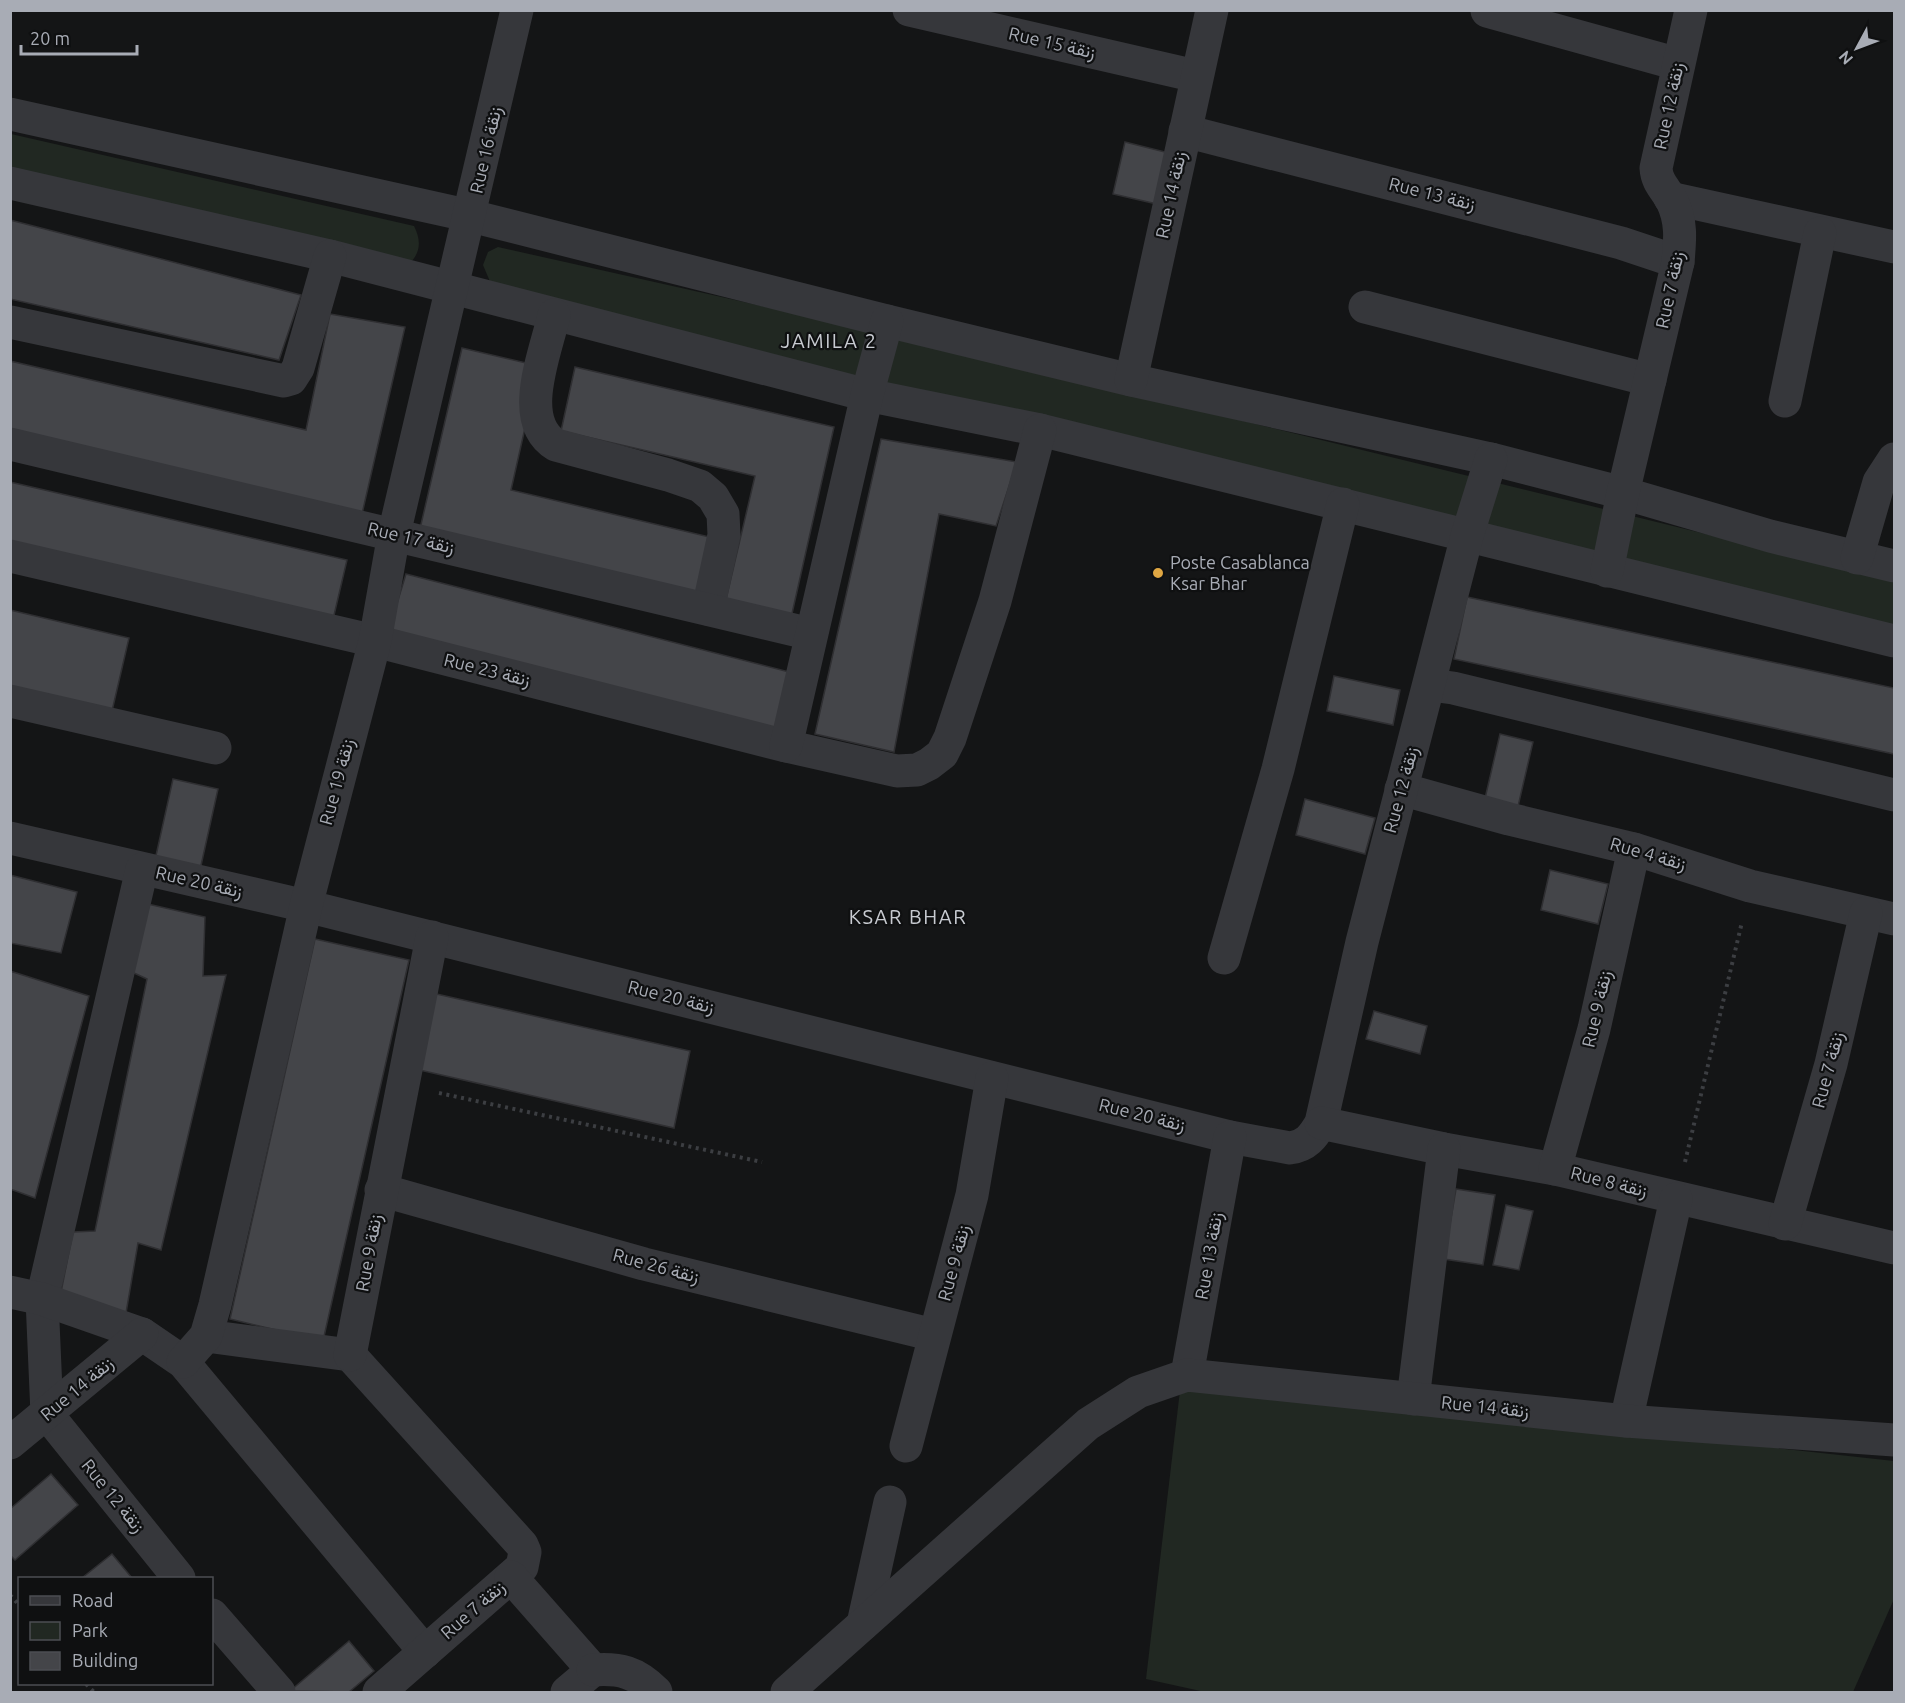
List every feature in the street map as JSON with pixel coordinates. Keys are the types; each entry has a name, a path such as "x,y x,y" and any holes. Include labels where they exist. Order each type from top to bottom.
{"street":[{"name":"Rue 16 زنقة","path":"452,289 471,216 517,10"},
{"name":"Rue 15 زنقة","path":"909,10 1196,76"},
{"name":"Rue 14 زنقة","path":"1131,380 1212,10"},
{"name":"Rue 12 زنقة","path":"1670,198 1660,187 1656,168 1691,10"},
{"path":"1487,11 1678,64"},
{"path":"10,114 471,216 1131,380 1491,459 1623,493 1770,536 1894,566"},
{"name":"Rue 13 زنقة","path":"1185,131 1620,243 1678,262"},
{"path":"10,183 330,256 867,395 1040,430 1894,641"},
{"path":"1670,198 1894,248"},
{"name":"Rue 7 زنقة","path":"1607,571 1623,493 1678,262 1680,227 1670,198"},
{"path":"1785,401 1820,233"},
{"path":"10,322 284,381 291,380 298,368 330,256"},
{"name":"Rue 19 زنقة","path":"206,1336 306,906 375,641 394,534 452,289"},
{"path":"1365,307 1650,380"},
{"path":"554,315 536,393 534,410 540,429 547,440 556,445 668,475 700,486 713,497 723,514 724,535 708,609"},
{"path":"786,746 810,634 887,321"},
{"name":"Rue 23 زنقة","path":"10,556 375,641 786,746 897,771 917,770 942,754 950,738 995,601 1040,430"},
{"name":"Rue 17 زنقة","path":"10,444 810,634"},
{"name":"Rue 12 زنقة","path":"1321,1123 1362,942 1401,789 1430,686 1467,536 1491,459"},
{"path":"1857,558 1879,482 1894,459"},
{"path":"1224,958 1278,769 1343,504"},
{"path":"1430,686 1465,691 1894,795"},
{"path":"10,701 215,748"},
{"name":"Rue 4 زنقة","path":"1401,789 1509,819 1634,849 1750,886 1880,916"},
{"name":"Rue 20 زنقة","path":"10,838 306,906 1230,1137 1290,1148 1307,1143 1321,1123"},
{"name":"Rue 9 زنقة","path":"1555,1168 1594,1029 1634,849"},
{"path":"46,1414 42,1299 142,869"},
{"name":"Rue 7 زنقة","path":"1785,1224 1831,1064 1880,916"},
{"name":"Rue 9 زنقة","path":"350,1355 432,937"},
{"name":"Rue 9 زنقة","path":"906,1446 972,1195 992,1078"},
{"name":"Rue 8 زنقة","path":"1321,1123 1444,1149 1555,1168 1676,1199 1894,1248"},
{"name":"Rue 13 زنقة","path":"1187,1375 1230,1137"},
{"path":"1413,1399 1444,1149"},
{"name":"Rue 26 زنقة","path":"381,1190 644,1263 934,1335"},
{"path":"1626,1421 1676,1199"},
{"path":"10,1292 42,1299 142,1334 183,1362 425,1652"},
{"name":"Rue 14 زنقة","path":"10,1443 142,1334"},
{"path":"183,1362 206,1336 350,1355"},
{"name":"Rue 7 زنقة","path":"350,1355 522,1545 525,1552 522,1567 379,1692"},
{"name":"Rue 14 زنقة","path":"787,1692 1088,1424 1138,1392 1187,1375 1626,1421 1894,1440"},
{"name":"Rue 12 زنقة","path":"46,1414 178,1577"},
{"path":"863,1624 890,1502"},
{"path":"511,1577 593,1670"},
{"path":"213,1616 279,1692"},
{"path":"567,1692 593,1670 624,1670 644,1681 656,1692"}],"path":[{"path":"1676,1199 1750,886"},
{"path":"403,1086 762,1162"}],"green space":[{"path":"11,134 414,226 419,241 418,250 410,263 11,169"},
{"path":"498,247 900,337 1894,580 1894,632 888,390 491,284 483,265 488,252"},
{"path":"1181,1382 1894,1461 1894,1599 1853,1692 1205,1692 1146,1679"}],"building":[{"path":"1125,142 1169,153 1157,204 1113,194"},
{"path":"10,220 301,295 279,360 10,299"},
{"path":"330,314 405,327 362,514 10,429 10,361 306,430"},
{"path":"462,348 539,366 511,490 718,539 704,600 419,533"},
{"path":"575,367 834,427 789,627 723,612 755,476 561,431"},
{"path":"881,439 1017,462 996,526 939,514 894,752 815,734"},
{"path":"10,482 347,560 331,628 10,554"},
{"path":"406,574 797,674 785,736 388,633"},
{"path":"1467,597 1894,688 1894,754 1454,659"},
{"path":"10,610 129,638 112,711 10,686"},
{"path":"1334,676 1400,690 1393,725 1327,711"},
{"path":"1500,734 1533,742 1516,815 1483,807"},
{"path":"173,779 218,789 200,870 155,860"},
{"path":"1305,799 1375,818 1365,854 1296,835"},
{"path":"1550,870 1608,884 1598,924 1541,910"},
{"path":"10,875 77,892 61,953 10,943"},
{"path":"139,902 205,917 203,976 226,975 161,1250 138,1243 126,1313 60,1297 73,1232 95,1231 147,979 134,973"},
{"path":"315,939 409,960 323,1341 230,1319"},
{"path":"10,971 89,996 35,1198 10,1189"},
{"path":"432,993 690,1051 674,1128 415,1069"},
{"path":"1374,1011 1427,1026 1420,1054 1366,1039"},
{"path":"1456,1189 1495,1195 1483,1265 1444,1259"},
{"path":"1506,1205 1533,1211 1519,1270 1493,1265"},
{"path":"51,1474 78,1505 15,1560 10,1555 10,1509"},
{"path":"112,1554 131,1577 83,1577"},
{"path":"349,1641 374,1671 349,1692 290,1691"}],"place":[{"name":"Poste Casablanca Ksar Bhar","path":"1158,573"}],"district":[{"name":"JAMILA 2","path":"829,341"},
{"name":"KSAR BHAR","path":"908,917"}]}
